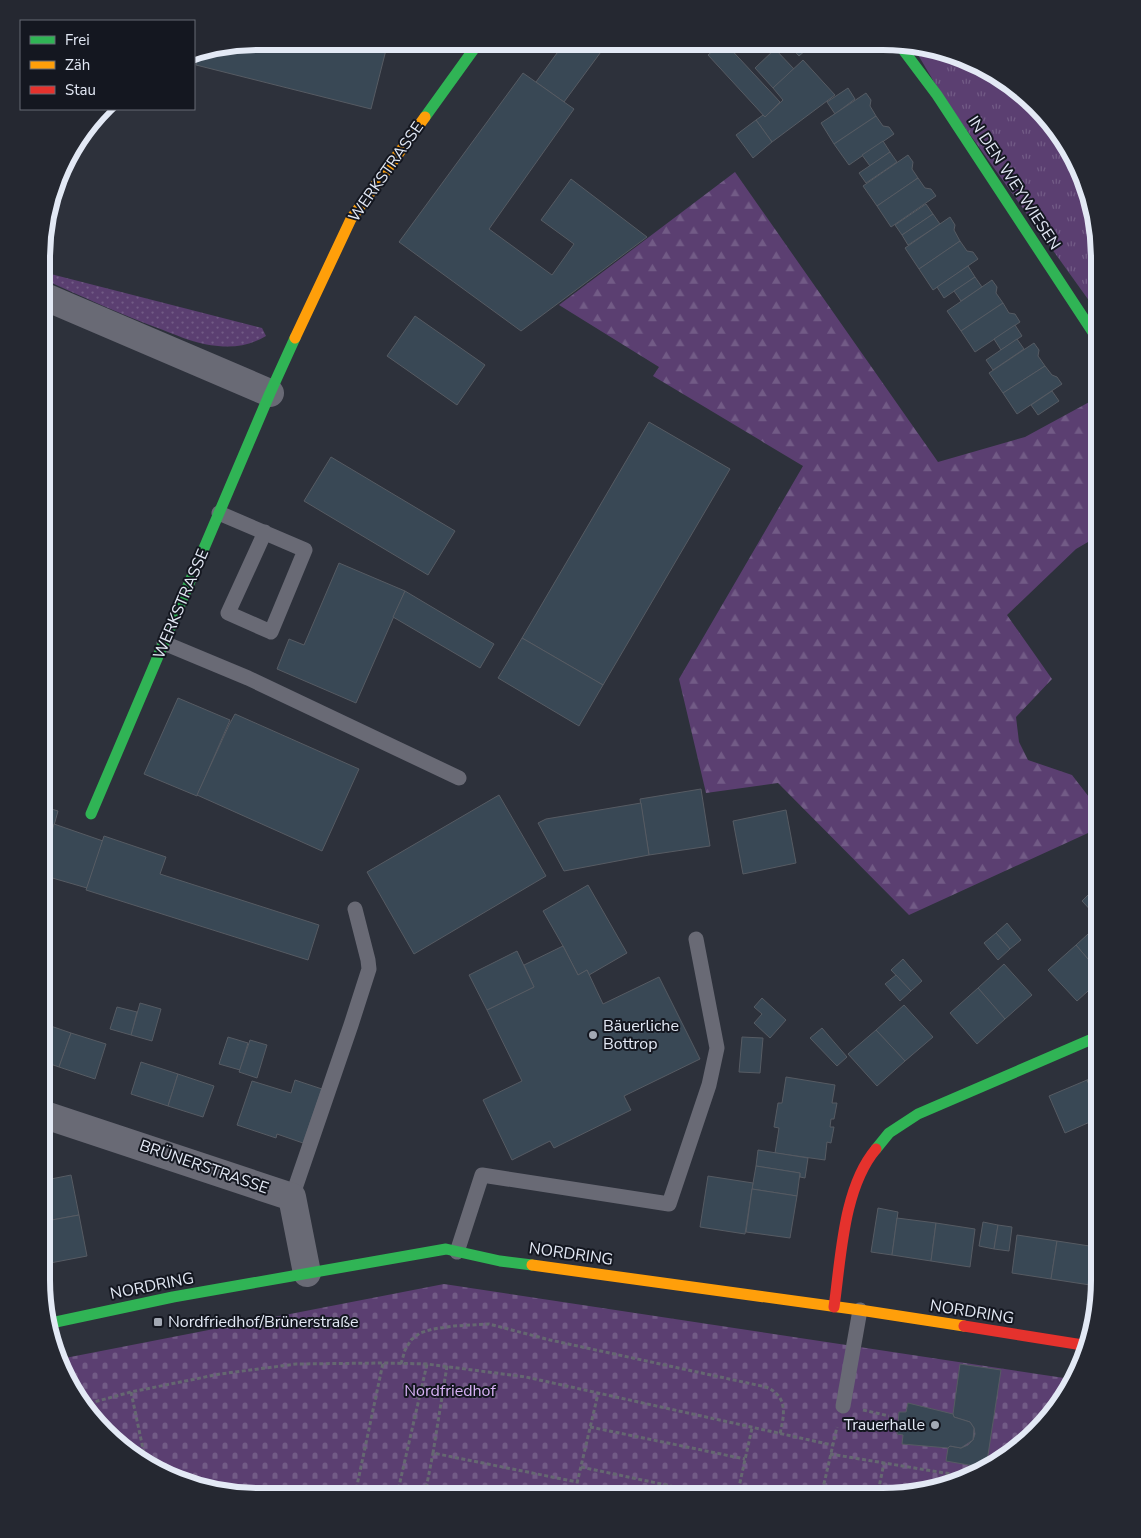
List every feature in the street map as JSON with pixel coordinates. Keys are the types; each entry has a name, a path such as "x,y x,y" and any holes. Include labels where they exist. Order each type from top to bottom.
{"street":[{"name":"WERKSTRASSE","path":"91,814 270,394 351,219 473,50"},
{"name":"IN DEN WEYWIESEN","path":"904,51 937,95 1091,329"},
{"path":"50,299 270,394"},
{"path":"834,1307 852,1193 861,1169 889,1133 918,1114 1091,1039"},
{"name":"BRÜNERSTRASSE","path":"50,1117 292,1197"},
{"path":"292,1197 307,1273"},
{"name":"NORDRING","path":"54,1322 173,1297 446,1250 500,1261 860,1310 1081,1345"}],"lane":[{"path":"219,513 265,532 305,550 271,632 228,613 265,532"},
{"path":"164,643 248,678 459,778"},
{"path":"292,1197 369,969 355,909"},
{"path":"457,1252 482,1175 669,1204 709,1085 716,1048 696,939"},
{"path":"843,1406 860,1310"}],"path":[{"path":"401,1364 405,1350 411,1340 420,1333 447,1327 489,1324 550,1340 766,1387 772,1390 778,1397 785,1410 780,1434"},
{"path":"357,1488 383,1363"},
{"path":"90,1403 130,1392 220,1374 296,1364 427,1364 526,1377 832,1445"},
{"path":"399,1488 427,1364"},
{"path":"426,1488 447,1366"},
{"path":"130,1392 144,1454"},
{"path":"576,1488 598,1394"},
{"path":"823,1488 843,1406"},
{"path":"590,1427 745,1459"},
{"path":"739,1488 752,1428"},
{"path":"433,1454 577,1482"},
{"path":"830,1454 955,1475"},
{"path":"879,1488 884,1463"},
{"path":"581,1467 680,1488"}],"green space":[{"path":"917,53 950,61 987,78 1010,93 1048,131 1070,166 1084,204 1091,245 1091,303 943,97"},
{"path":"735,172 938,462 1025,437 1091,401 1091,540 1076,549 1007,615 1052,679 1016,717 1019,742 1028,760 1072,775 1091,800 1091,832 909,915 778,783 706,793 679,679 803,466 653,376 659,367 559,305"},
{"path":"50,274 262,328 266,336 249,344 231,347 211,345 183,338 50,282"},
{"name":"Nordfriedhof","path":"444,1284 1064,1378 1063,1383 1048,1407 1030,1427 998,1453 975,1467 950,1477 896,1488 245,1488 191,1477 166,1467 131,1445 93,1407 71,1372 66,1358"}],"building":[{"path":"245,50 386,50 371,109 196,65 197,59 204,57"},
{"path":"559,50 602,50 564,102 536,82"},
{"path":"714,50 732,50 780,102 765,117 708,55"},
{"path":"776,50 794,69 773,88 755,68"},
{"path":"793,50 806,50 799,56"},
{"path":"803,60 835,95 772,142 756,120 763,115 765,117 783,100 773,88"},
{"path":"523,73 574,109 489,229 552,275 574,244 541,220 571,179 647,237 521,331 399,242"},
{"path":"848,88 855,99 835,114 827,102"},
{"path":"866,93 871,100 870,106 876,116 834,144 821,123"},
{"path":"876,116 883,126 889,127 894,134 849,165 834,144"},
{"path":"756,120 772,142 753,158 736,135"},
{"path":"883,141 890,152 870,166 862,155"},
{"path":"890,152 897,162 866,183 859,173"},
{"path":"908,155 913,162 912,169 918,178 877,206 863,186"},
{"path":"918,178 925,188 931,189 936,196 891,227 877,206"},
{"path":"926,204 933,214 902,235 895,225"},
{"path":"933,214 940,224 908,245 902,235"},
{"path":"950,217 955,225 954,230 960,241 919,269 905,248"},
{"path":"960,241 967,251 973,252 978,259 933,290 919,269"},
{"path":"968,266 975,277 944,298 937,287"},
{"path":"975,277 982,287 961,301 954,291"},
{"path":"992,280 997,287 996,293 1003,303 961,331 947,311"},
{"path":"1003,303 1009,313 1015,314 1020,322 975,352 961,331"},
{"path":"415,316 485,365 457,405 387,356"},
{"path":"1015,325 1022,336 1001,350 994,339"},
{"path":"1017,339 1024,349 993,370 986,360"},
{"path":"1034,343 1039,350 1038,356 1045,366 1003,393 989,373"},
{"path":"1045,366 1062,384 1017,414 1003,393"},
{"path":"1052,391 1059,401 1038,415 1031,405"},
{"path":"649,422 730,469 603,685 522,638"},
{"path":"331,457 455,531 428,575 304,501"},
{"path":"339,563 405,591 356,703 277,669 289,639 304,645"},
{"path":"405,591 494,644 480,668 393,617"},
{"path":"522,638 603,685 579,726 498,678"},
{"path":"178,698 230,720 197,796 144,774"},
{"path":"235,714 359,769 322,851 197,795"},
{"path":"701,789 710,846 649,855 640,799"},
{"path":"499,795 546,876 414,954 367,872"},
{"path":"641,803 649,855 564,871 538,823 546,819"},
{"path":"50,808 58,811 50,840"},
{"path":"786,810 796,863 743,874 733,821"},
{"path":"54,824 103,841 87,888 50,877 50,839"},
{"path":"104,836 166,857 160,874 319,925 308,960 86,890"},
{"path":"588,885 627,953 589,975 587,970 578,975 543,911"},
{"path":"1091,892 1091,911 1082,901"},
{"path":"1007,923 1021,940 1010,949 996,933"},
{"path":"1091,931 1091,963 1076,945"},
{"path":"996,933 1010,949 998,960 984,943"},
{"path":"1076,945 1091,963 1091,988 1077,1001 1048,970"},
{"name":"Bäuerliche Bottrop","path":"563,946 578,975 587,970 603,1004 659,977 700,1059 624,1096 631,1110 554,1148 550,1141 512,1160 483,1100 522,1081 487,1010 534,987 524,965"},
{"path":"517,951 534,987 487,1010 469,975"},
{"path":"903,959 922,981 911,991 891,970"},
{"path":"1004,964 1032,995 1005,1019 978,988"},
{"path":"896,975 911,991 900,1001 885,984"},
{"path":"978,988 1005,1019 977,1044 950,1013"},
{"path":"762,998 786,1020 770,1038 754,1023 762,1014 754,1007"},
{"path":"140,1003 161,1009 152,1041 131,1035"},
{"path":"904,1005 933,1037 905,1061 876,1030"},
{"path":"117,1007 137,1012 131,1035 110,1029"},
{"path":"50,1026 71,1033 59,1067 50,1064"},
{"path":"822,1028 847,1057 837,1066 810,1038"},
{"path":"876,1030 905,1061 877,1086 848,1054"},
{"path":"71,1033 106,1044 95,1079 59,1067"},
{"path":"228,1037 248,1043 240,1070 219,1064"},
{"path":"742,1037 763,1038 760,1073 739,1072"},
{"path":"250,1040 267,1045 257,1078 239,1072"},
{"path":"141,1062 178,1074 168,1106 131,1094"},
{"path":"178,1074 214,1086 203,1117 168,1106"},
{"path":"786,1077 835,1085 832,1103 837,1103 834,1119 831,1119 830,1127 834,1127 831,1143 827,1142 825,1160 775,1153 779,1128 774,1127 778,1103 782,1103"},
{"path":"1091,1078 1091,1090 1087,1080"},
{"path":"295,1080 322,1089 303,1143 277,1134 276,1138 237,1125 252,1081 291,1093"},
{"path":"1087,1080 1091,1090 1091,1122 1065,1133 1049,1096"},
{"path":"758,1150 808,1158 805,1178 800,1177 800,1173 756,1166"},
{"path":"756,1166 800,1173 797,1196 752,1189"},
{"path":"71,1175 79,1215 50,1220 50,1179"},
{"path":"708,1176 753,1183 745,1234 700,1227"},
{"path":"752,1189 797,1196 790,1238 746,1232"},
{"path":"878,1208 898,1212 892,1255 871,1252"},
{"path":"79,1215 87,1256 50,1263 50,1220"},
{"path":"897,1218 936,1223 931,1261 892,1255"},
{"path":"983,1222 998,1225 994,1249 979,1246"},
{"path":"936,1223 975,1229 970,1267 931,1261"},
{"path":"998,1225 1012,1227 1009,1251 994,1249"},
{"path":"1017,1235 1057,1241 1051,1279 1012,1273"},
{"path":"1057,1241 1091,1246 1090,1285 1051,1279"},
{"path":"960,1364 1001,1370 987,1460 976,1466 946,1461 950,1446 961,1448 968,1445 973,1440 975,1434 970,1422 954,1417"},
{"name":"Trauerhalle","path":"908,1403 953,1414 954,1417 970,1422 974,1428 973,1440 961,1448 902,1444 903,1435 897,1434 899,1412 906,1412"}],"traffic: fast":[{"path":"425,117 473,50"},
{"path":"904,51 937,95 1091,329"},
{"path":"91,814 295,338"},
{"path":"876,1149 889,1133 918,1114 1091,1039"},
{"path":"54,1322 173,1297 446,1249 500,1261 532,1265"}],"traffic: slow":[{"path":"295,338 351,219 425,117"},
{"path":"532,1265 964,1326"}],"traffic: jam":[{"path":"834,1307 845,1224 850,1203 856,1183 876,1149"},
{"path":"964,1326 1081,1345"}],"place":[{"name":"Bäuerliche Bottrop","path":"593,1035"},
{"name":"Nordfriedhof/Brünerstraße","path":"158,1322"},
{"name":"Trauerhalle","path":"935,1425"}]}
